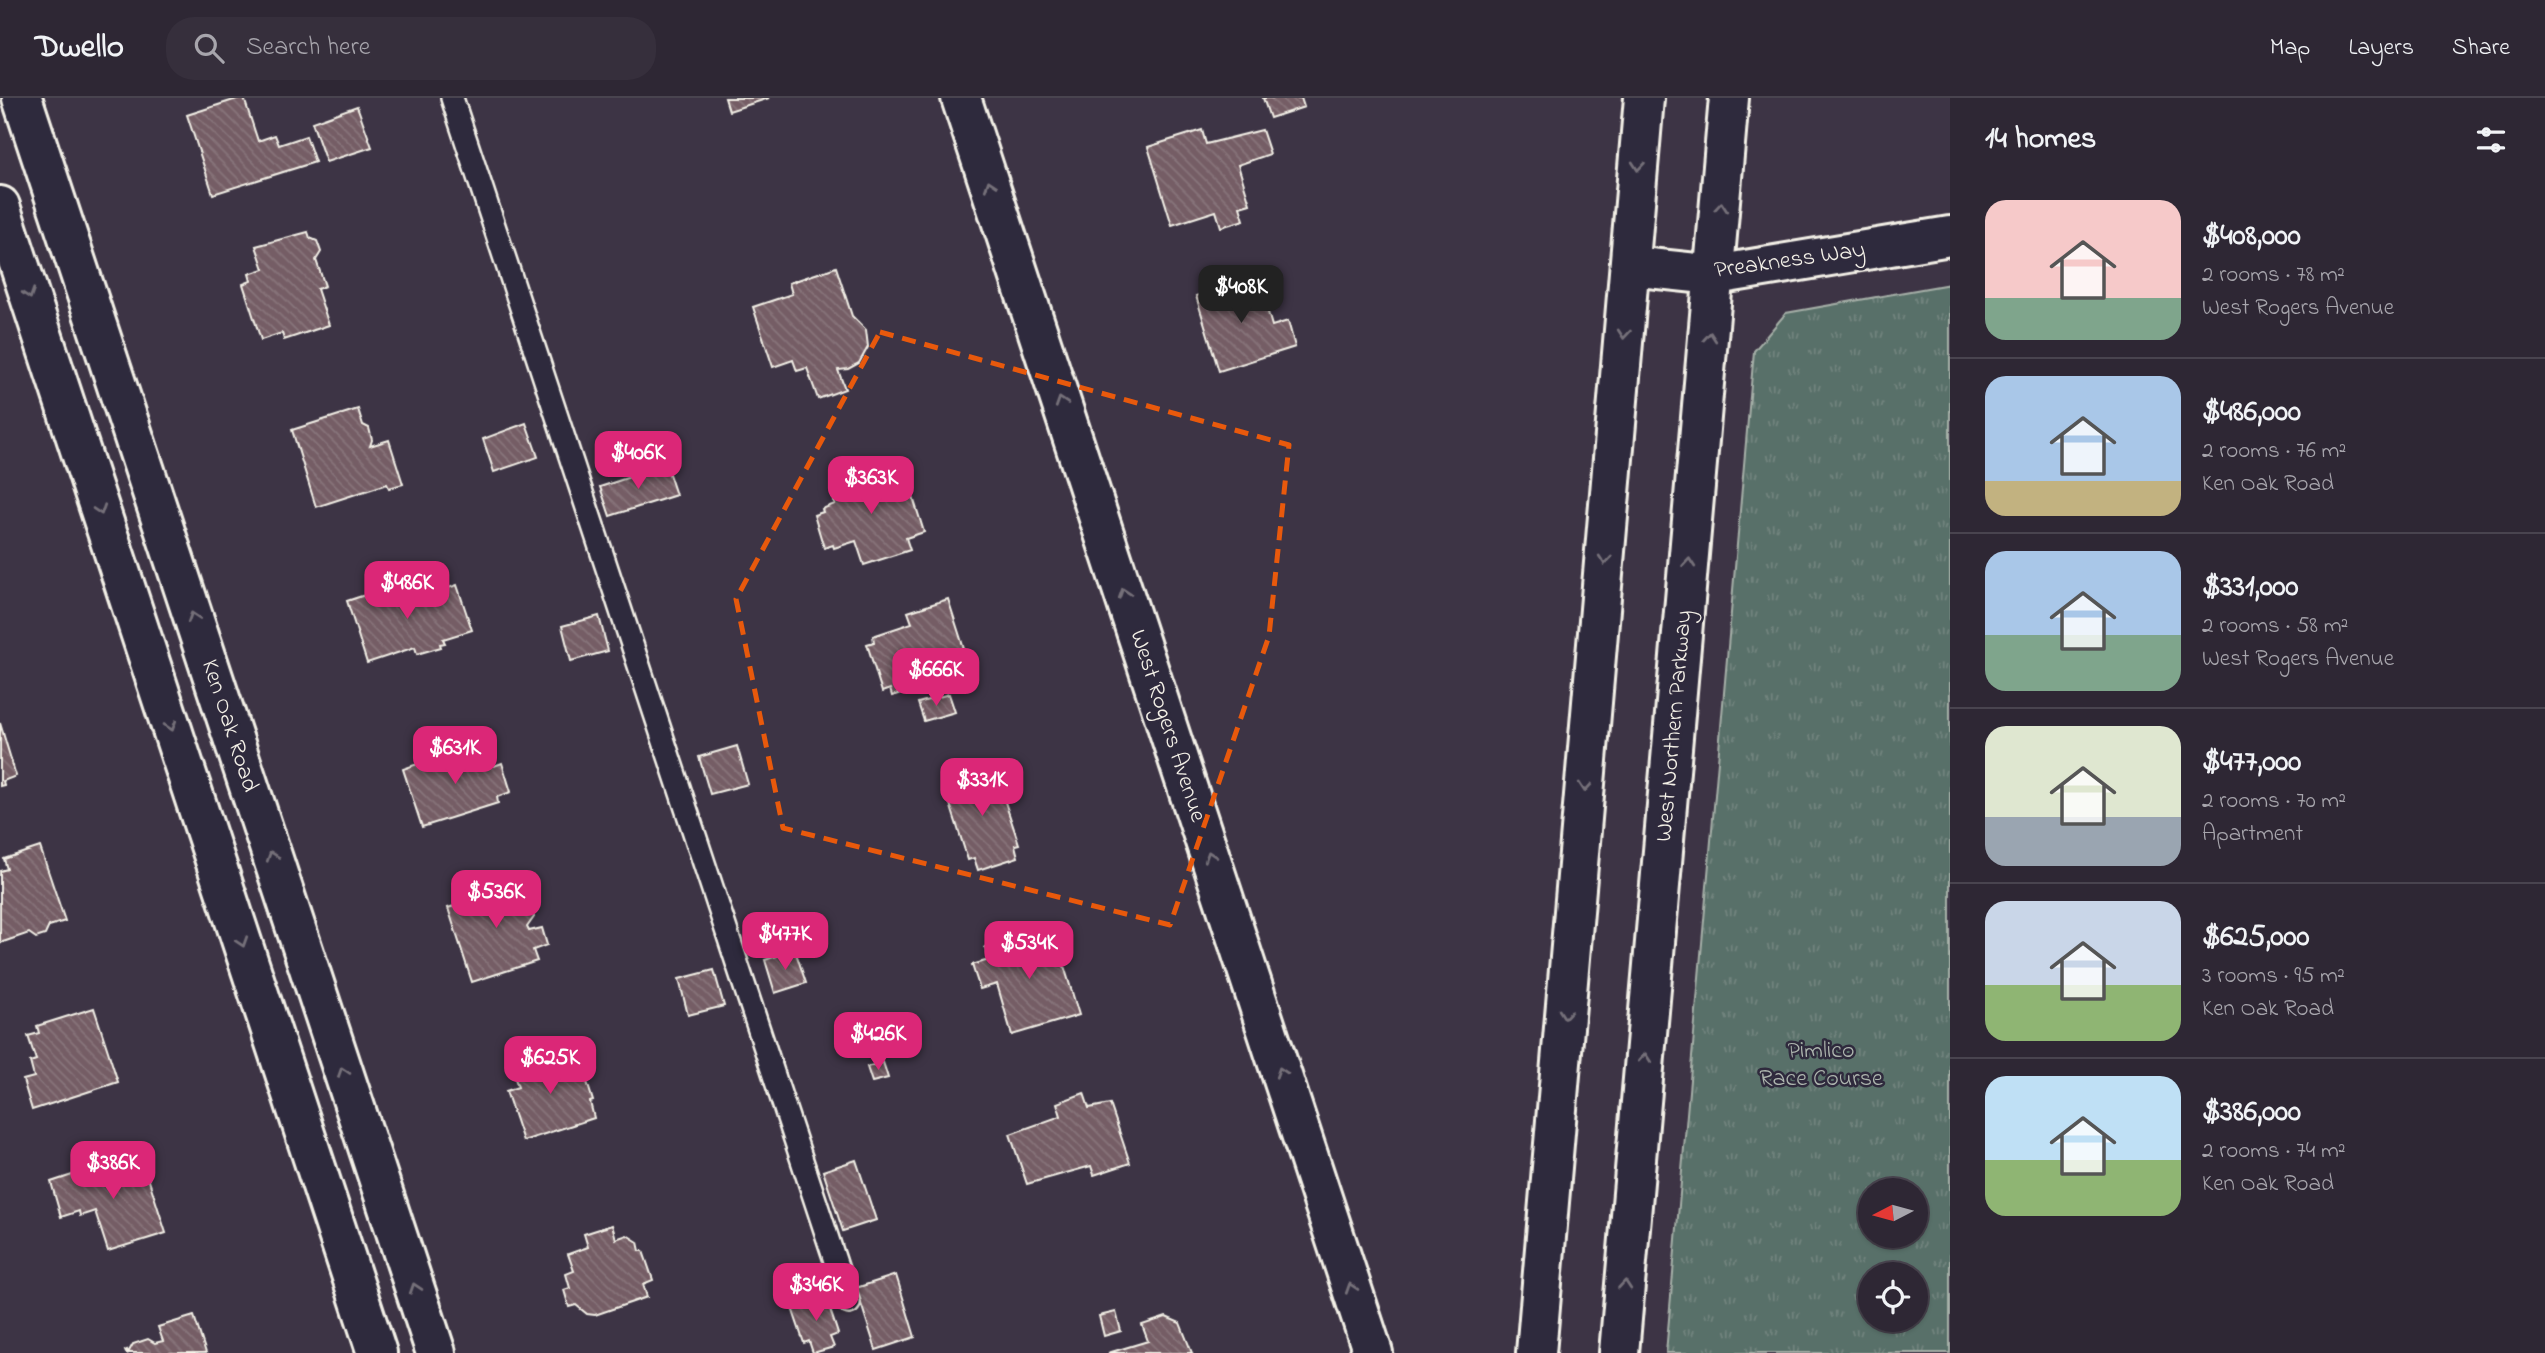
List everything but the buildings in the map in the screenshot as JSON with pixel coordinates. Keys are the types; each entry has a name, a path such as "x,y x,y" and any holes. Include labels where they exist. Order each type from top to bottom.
{"street":[{"name":"Ken Oak Road","path":"22,98 436,1353"},
{"name":"West Rogers Avenue","path":"961,98 1373,1353"},
{"path":"1536,1353 1644,98"},
{"name":"West Northern Parkway","path":"1619,1353 1730,98"},
{"path":"0,206 377,1353"},
{"name":"Preakness Way","path":"1630,266 1715,275 1950,236"}],"lane":[{"path":"452,98 849,1303"}],"highlighted area":[{"path":"880,332 1289,445 1269,636 1170,925 783,828 736,599"}],"green space":[{"name":"Pimlico Race Course","path":"1950,284 1950,1353 1666,1353 1754,351 1786,313"}]}
